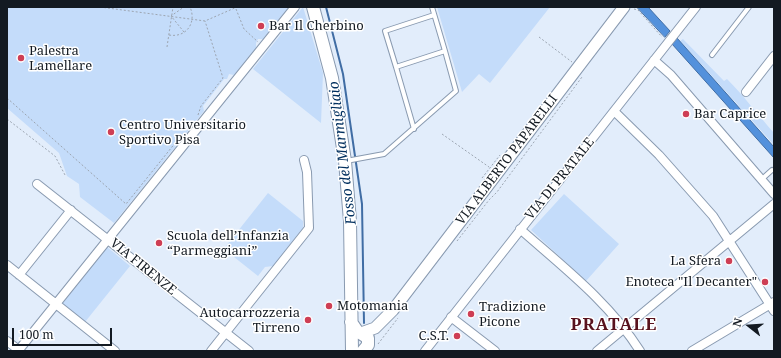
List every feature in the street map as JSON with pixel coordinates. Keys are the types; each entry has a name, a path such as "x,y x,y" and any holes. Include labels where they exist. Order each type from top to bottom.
{"main road":[{"path":"313,7 332,78 349,161 351,322 355,342 368,338 365,348"},
{"name":"VIA ALBERTO PAPARELLI","path":"355,342 375,328 390,314 628,8"},
{"name":"VIA ALBERTO PAPARELLI","path":"365,348 384,326 390,314"}],"street":[{"path":"7,341 19,351 295,7"},
{"name":"VIA DI PRATALE","path":"425,351 654,60 667,41 675,34 696,7"},
{"path":"746,92 774,56"},
{"path":"654,60 670,75 774,194"},
{"path":"614,111 659,155 698,197 730,241 773,306 692,351"},
{"path":"211,351 309,228 307,172 304,160"},
{"name":"VIA FIRENZE","path":"37,184 249,351"},
{"path":"597,351 774,204"},
{"path":"19,275 71,210"},
{"path":"520,229 602,302 625,328 640,351"},
{"path":"7,265 115,351"},
{"path":"451,317 496,351"}],"lane":[{"path":"349,161 384,154 456,91 432,7"},
{"path":"712,55 749,7"},
{"path":"414,129 385,30 434,15"},
{"path":"396,67 444,51"},
{"path":"762,180 772,170"}],"path":[{"path":"100,7 118,8 205,21 237,7 244,29 263,46"},
{"path":"167,47 173,7"},
{"path":"171,16 184,7"},
{"path":"168,36 177,36 190,26 192,19 190,7"},
{"path":"628,8 638,10 667,41"},
{"path":"171,16 184,32"},
{"path":"198,115 201,106 223,78 205,21"},
{"path":"539,37 573,63"},
{"path":"7,98 126,204 184,132"},
{"path":"7,119 55,156 65,174"},
{"path":"442,134 489,168"}],"shaded area":[{"name":"Centro Universitario Sportivo Pisa","path":"7,7 289,7 263,39 258,39 256,48 234,75 229,74 227,79 224,79 203,106 204,111 114,223 80,197 79,184 67,176 59,153 7,108"},
{"path":"303,7 323,73 321,123 253,69"},
{"path":"437,7 550,7 490,83 479,74 462,92"},
{"path":"683,39 724,81 727,79 745,99 774,133 774,145 680,41"},
{"path":"268,193 303,221 303,228 273,266 265,267 258,276 234,257 236,254 226,246"},
{"path":"564,194 619,244 586,281 531,230"},
{"path":"107,247 130,266 85,322 62,304"}],"water":[{"path":"637,7 648,7 670,31 665,37"},
{"path":"677,38 774,147 774,158 672,44"}],"waterway":[{"name":"Fosso del Marmigliaio","path":"326,7 343,74 362,204 364,323"}],"place":[{"name":"Bar Il Cherbino","path":"261,26"},
{"name":"Palestra Lamellare","path":"21,58"},
{"name":"Bar Caprice","path":"686,114"},
{"name":"Centro Universitario Sportivo Pisa","path":"111,132"},
{"name":"Scuola dell’Infanzia “Parmeggiani”","path":"159,243"},
{"name":"La Sfera","path":"729,261"},
{"name":"Enoteca \"Il Decanter\"","path":"765,282"},
{"name":"Motomania","path":"329,306"},
{"name":"Tradizione Picone","path":"471,314"},
{"name":"Autocarrozzeria Tirreno","path":"308,320"},
{"name":"C.S.T.","path":"457,336"}],"district":[{"name":"PRATALE","path":"614,325"}]}
